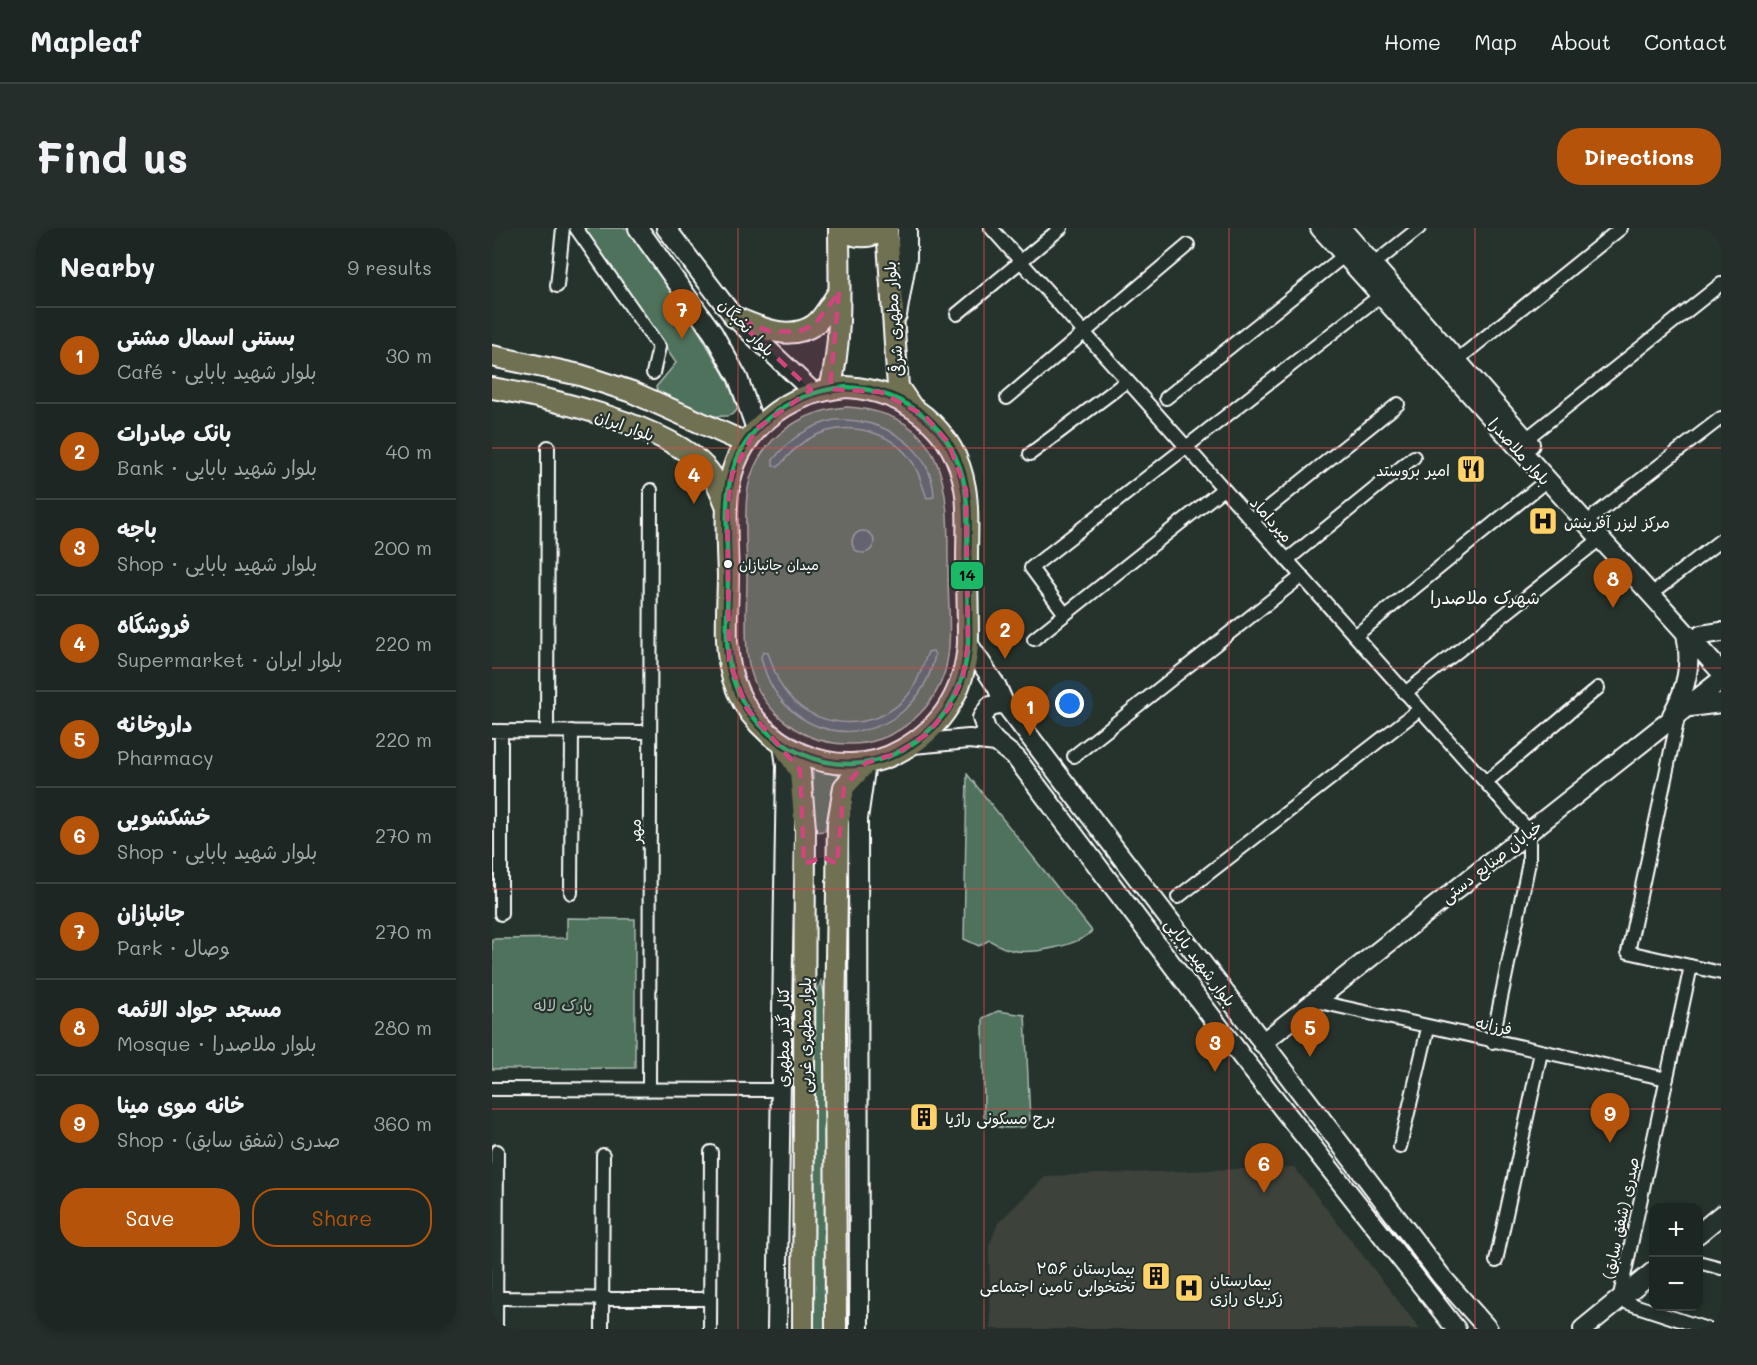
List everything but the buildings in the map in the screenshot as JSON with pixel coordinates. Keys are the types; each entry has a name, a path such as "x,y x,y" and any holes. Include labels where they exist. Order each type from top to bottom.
{"main road":[{"path":"821,390 834,373 841,228"},
{"path":"841,228 850,234 863,237 886,228"},
{"name":"بلوار مطهری شرقی","path":"886,228 898,387 911,406"},
{"path":"734,317 769,331 798,332 814,324 839,292"},
{"name":"بلوار ایران","path":"492,356 580,375 751,436"},
{"name":"بلوار ایران","path":"492,388 620,420 657,436 705,467 718,484 727,508"},
{"path":"821,390 872,390 911,406 925,416 948,442 962,473 967,506 968,643 963,677 949,708 927,734 898,753 866,763 823,761 783,745 758,723 739,694 733,678 728,645 727,508 732,474 751,436 782,407 821,390"},
{"name":"بلوار مطهری غربی","path":"783,745 800,772 804,864 803,1329"},
{"name":"بلوار مطهری غربی","path":"836,1329 838,823 844,786 866,763"},
{"path":"804,864 818,857 829,858 837,864"}],"street":[{"path":"556,286 563,228"},
{"path":"576,228 659,347 653,373"},
{"name":"بلوار نخبگان","path":"638,228 712,333 738,378 751,436"},
{"name":"بلوار نخبگان","path":"666,228 734,317 821,390"},
{"path":"894,334 907,258 907,228"},
{"name":"میرداماد","path":"991,228 1529,831"},
{"path":"957,314 1061,228"},
{"name":"بلوار ملاصدرا","path":"1320,228 1381,295 1526,439 1595,515 1659,588 1721,672"},
{"name":"بلوار ملاصدرا","path":"1341,228 1374,264 1452,365 1547,480 1600,539 1693,634 1721,654"},
{"path":"1374,264 1419,228"},
{"path":"1452,365 1621,228"},
{"path":"1007,398 1188,245"},
{"path":"1166,398 1345,255"},
{"path":"1526,439 1721,284"},
{"path":"1065,614 1031,568 1381,295"},
{"path":"1030,454 1127,381"},
{"path":"1252,521 1398,404"},
{"path":"1595,515 1721,418"},
{"path":"547,731 548,447"},
{"path":"1287,560 1414,457"},
{"path":"1355,636 1547,480"},
{"path":"1034,639 1223,489"},
{"name":"مهر","path":"649,1090 651,490"},
{"path":"1406,693 1600,539"},
{"path":"1659,588 1721,540"},
{"path":"1074,756 1302,576"},
{"path":"1721,632 1693,634 1689,649 1688,678 1678,714 1628,952 1721,973"},
{"name":"بلوار شهید بابایی","path":"968,643 997,687 1004,703 1441,1276 1488,1329"},
{"name":"خیابان صنایع دستی","path":"1262,1043 1721,680"},
{"path":"1486,783 1598,688"},
{"path":"996,742 987,732 982,718 990,706 1004,703"},
{"path":"1678,714 1721,703"},
{"path":"1178,897 1420,710"},
{"path":"501,914 497,731 651,732"},
{"path":"572,731 572,893"},
{"path":"913,744 969,739 996,742"},
{"name":"بلوار شهید بابایی","path":"996,742 1016,758 1242,1057 1456,1329"},
{"name":"کنار گذر مطهری","path":"782,1325 781,1090 786,766 783,745"},
{"path":"859,1329 858,819 866,763"},
{"path":"1492,1042 1529,862 1529,831"},
{"name":"صدری (شفق سابق)","path":"1619,1300 1691,966"},
{"name":"فرزانه","path":"1315,1001 1428,1028 1667,1079"},
{"path":"1400,1147 1428,1028"},
{"path":"1497,1262 1541,1052"},
{"path":"492,1089 781,1090"},
{"path":"496,1329 494,1298 497,1152"},
{"path":"710,1329 711,1152"},
{"path":"602,1329 603,1155"},
{"path":"1703,1230 1721,1215"},
{"path":"1703,1263 1721,1268"},
{"path":"1583,1329 1649,1274"},
{"path":"494,1298 710,1299"},
{"path":"1619,1300 1707,1329"}],"highlighted area":[{"path":"839,292 830,389 881,392 925,416 948,442 966,490 968,643 963,677 949,708 927,734 898,753 866,763 844,787 837,864 823,857 804,864 800,770 747,709 729,661 727,508 732,474 756,429 811,390 734,317 769,331 798,332 815,324"}],"shaded area":[{"name":"بیمارستان زکریای رازی","path":"1294,1167 1420,1329 991,1329 989,1246 998,1223 1046,1176"}],"green space":[{"path":"584,228 629,228 690,316 727,380 738,408 732,414 723,416 700,412 658,392 656,387 676,363"},
{"name":"میدان جانبازان","path":"847,407 882,413 908,425 926,443 937,464 944,489 947,517 949,636 945,671 939,687 920,714 894,733 863,743 846,744 828,742 796,729 770,707 760,692 748,659 746,639 746,526 747,495 751,476 768,445 780,433 811,415"},
{"path":"813,764 842,771 832,791 825,831 813,832"},
{"path":"967,774 1092,931 1065,945 1030,951 1008,949 989,940 979,946 964,939"},
{"name":"پارک لاله","path":"567,918 635,919 635,1068 492,1069 492,939 567,938"},
{"path":"821,981 826,1000 827,1329 813,1329 814,997"},
{"path":"998,1011 1025,1015 1030,1119 1024,1127 997,1127 984,1117 983,1018"}],"water":[{"path":"834,420 869,423 901,438 914,449 924,463 931,479 934,497 927,498 913,463 903,451 878,435 864,430 834,430 819,434 797,447 778,467 773,465 773,460 792,440 807,430"},
{"path":"859,531 867,531 874,538 874,546 867,553 859,553 852,546 852,538"},
{"path":"933,651 935,655 922,688 902,712 877,726 848,731 820,727 795,713 774,690 761,657 763,652 768,653 782,687 794,702 826,719 844,722 862,721 879,716 895,707 909,694 918,679 928,652"}],"transit line":[{"name":"14","path":"847,387 869,390 908,405 924,416 939,431 951,447 959,467 965,488 967,522 968,643 966,660 957,691 940,718 916,741 902,750 877,760 852,764 826,762 801,754 779,741 759,724 744,703 733,679 728,653 727,627 727,503 733,471 741,451 753,434 785,406 825,390 847,387"}],"place":[{"name":"جانبازان","path":"682,339"},
{"name":"امیر بروستد","path":"1471,469"},
{"name":"فروشگاه","path":"694,504"},
{"name":"مرکز لیزر آفرینش","path":"1543,521"},
{"name":"میدان جانبازان","path":"728,564"},
{"name":"مسجد جواد الائمه","path":"1613,608"},
{"name":"بانک صادرات","path":"1005,659"},
{"name":"بستنی اسمال مشتی","path":"1030,736"},
{"name":"داروخانه","path":"1310,1057"},
{"name":"باجه","path":"1215,1072"},
{"name":"برج مسکونی راژیا","path":"924,1117"},
{"name":"خانه موی مینا","path":"1610,1143"},
{"name":"خشکشویی","path":"1264,1193"},
{"name":"بیمارستان ۲۵۶ تختخوابی تامین اجتماعی","path":"1156,1276"},
{"name":"بیمارستان زکریای رازی","path":"1189,1288"}],"district":[{"name":"شهرک ملاصدرا","path":"1485,597"}]}
